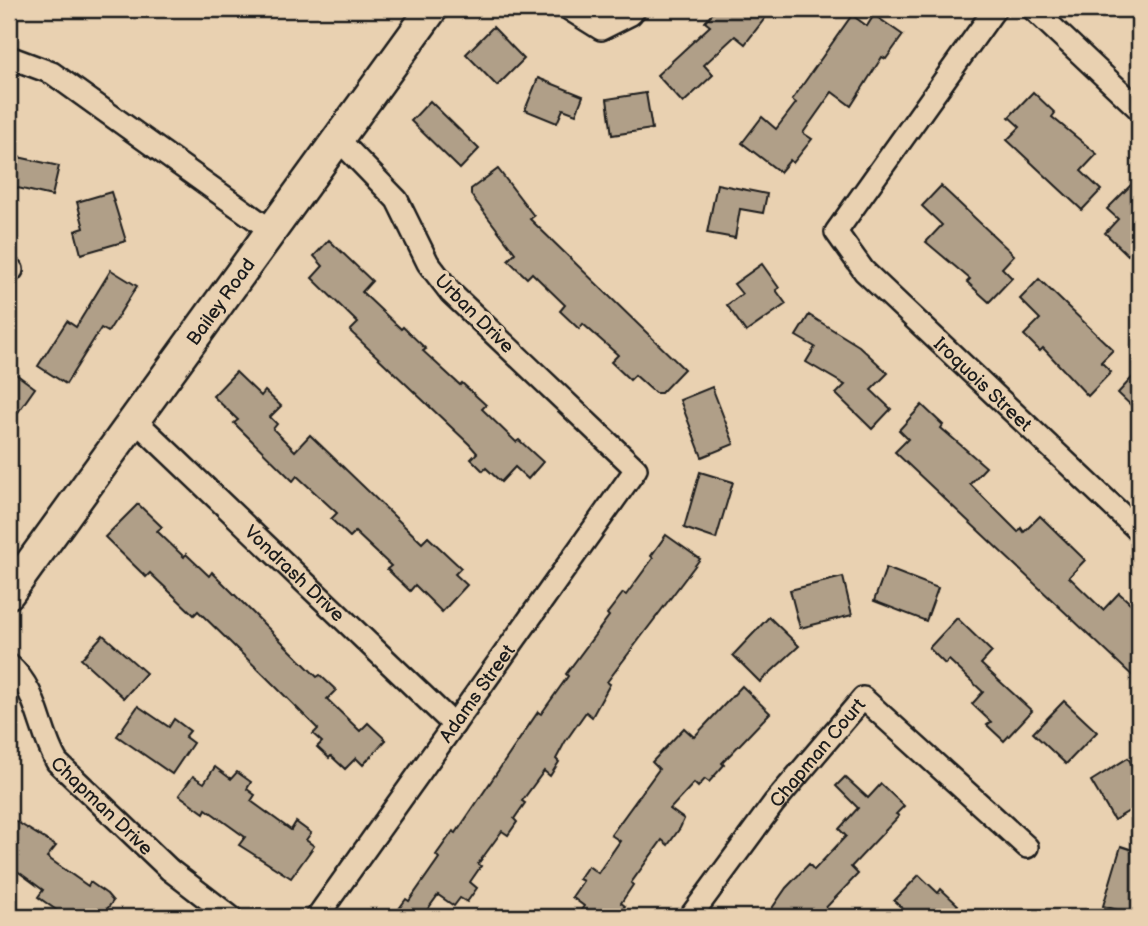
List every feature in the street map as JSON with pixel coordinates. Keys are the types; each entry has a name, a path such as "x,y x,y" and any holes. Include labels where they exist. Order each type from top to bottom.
{"street":[{"name":"Bailey Road","path":"9,593 432,9"},
{"path":"569,9 601,29 631,14 635,9"},
{"name":"Iroquois Street","path":"995,9 836,232 864,271 1139,531"},
{"path":"1033,9 1139,109"},
{"path":"9,57 52,73 272,231"},
{"name":"Urban Drive","path":"338,139 397,200 428,263 451,293 636,469"},
{"name":"Vondrash Drive","path":"136,421 454,725"},
{"name":"Adams Street","path":"317,917 636,469"},
{"name":"Chapman Drive","path":"9,665 26,684 35,702 50,750 57,762 170,870 231,917"},
{"name":"Chapman Court","path":"691,917 774,803 863,698 1027,847"}],"building":[{"path":"716,9 772,9 745,44 735,36 704,65 713,75 683,103 657,75 710,26 705,22"},
{"path":"852,15 867,26 874,15 903,35 886,59 882,57 851,106 832,92 803,133 812,139 793,163 790,160 780,172 742,143 762,117 776,129 796,103 792,100"},
{"path":"493,27 524,59 497,86 466,54"},
{"path":"538,78 583,96 576,114 563,109 557,123 525,110"},
{"path":"1033,92 1055,113 1052,117 1097,154 1081,171 1101,190 1082,210 1007,140 1020,127 1009,117"},
{"path":"646,93 652,129 612,135 607,99"},
{"path":"430,101 479,149 460,169 411,121"},
{"path":"9,155 59,166 52,196 9,186"},
{"path":"498,169 534,216 530,219 684,369 661,393 655,393 635,375 630,380 611,362 618,355 583,324 579,329 560,311 565,305 532,273 527,278 508,260 515,253 471,195 471,189"},
{"path":"717,184 767,194 763,213 740,209 735,238 707,233"},
{"path":"1131,185 1139,193 1139,243 1128,255 1105,233 1118,219 1107,209"},
{"path":"941,186 1014,255 1002,268 1012,278 989,302 967,282 970,279 926,242 942,225 922,206"},
{"path":"111,192 126,241 81,254 75,231 84,228 77,202"},
{"path":"329,240 372,281 362,292 401,329 403,327 426,349 423,351 460,385 462,383 486,405 482,409 516,442 519,440 543,462 528,479 515,467 501,482 486,468 483,471 471,459 477,453 469,444 350,331 358,323 312,278 323,266 314,256"},
{"path":"762,264 779,288 776,290 786,304 746,332 727,305 742,294 734,284"},
{"path":"111,270 137,286 108,332 101,328 66,384 38,366 67,321 76,327"},
{"path":"1039,279 1113,350 1101,362 1111,372 1088,396 1043,348 1040,351 1024,335 1040,319 1020,299"},
{"path":"809,315 859,346 888,373 871,390 891,409 872,429 836,394 845,385 806,362 815,347 796,336"},
{"path":"9,369 35,388 9,425"},
{"path":"1139,370 1139,413 1118,393"},
{"path":"236,372 261,396 265,391 281,406 270,417 277,424 273,429 295,451 310,435 422,543 428,537 461,568 455,574 467,585 442,612 415,585 410,591 387,569 391,566 355,532 350,537 331,519 337,513 297,476 293,481 234,423 238,420 213,396"},
{"path":"712,387 734,444 702,457 680,400"},
{"path":"922,405 943,425 941,428 986,467 970,484 1018,532 1021,528 1024,532 1040,516 1085,560 1069,577 1103,610 1119,593 1139,611 1139,682 895,452 908,439 899,430"},
{"path":"700,472 733,482 716,539 684,528"},
{"path":"138,504 162,527 157,531 184,557 186,554 209,576 212,572 317,677 320,675 336,690 327,699 360,731 368,723 386,740 363,765 356,758 345,769 331,756 329,758 317,747 322,742 313,734 318,729 267,678 198,611 194,615 150,573 146,577 105,537"},
{"path":"666,535 700,559 607,682 610,684 592,717 586,712 565,742 556,759 559,762 550,776 544,771 522,801 525,803 514,819 517,822 508,835 502,831 478,864 481,866 470,882 477,888 467,902 460,898 454,906 438,895 425,913 432,917 393,917 406,899 409,901 439,858 436,855 453,831 456,833 538,712 541,714 568,676 566,674 609,616 607,614 623,593 626,595"},
{"path":"886,568 938,588 926,621 874,601"},
{"path":"843,577 852,615 800,628 790,590"},
{"path":"769,617 799,646 760,682 733,655"},
{"path":"957,618 992,652 981,664 1032,711 1004,741 987,725 991,722 972,704 983,692 949,660 945,664 929,648"},
{"path":"103,635 146,673 124,698 81,659"},
{"path":"742,686 770,713 722,763 724,765 709,782 705,779 698,787 694,783 670,809 684,819 680,828 668,845 662,840 631,883 633,885 621,903 625,906 616,917 576,917 584,906 572,897 583,881 579,879 588,866 598,873 620,841 611,835 659,769 652,762 684,728 694,737"},
{"path":"1064,701 1097,732 1066,764 1033,733"},
{"path":"138,706 169,727 174,719 190,731 185,737 193,743 172,774 117,736"},
{"path":"1128,758 1139,776 1139,805 1114,820 1091,781"},
{"path":"215,767 231,779 237,772 251,782 247,789 255,795 251,801 291,830 296,822 311,833 306,840 314,846 291,878 239,845 245,837 206,809 204,813 179,795 193,776 204,783"},
{"path":"845,777 868,798 881,784 904,806 896,814 899,816 851,867 858,874 817,917 766,917 786,888 809,864 814,870 846,836 839,829 858,808 836,786"},
{"path":"9,817 56,846 47,857 88,886 90,882 107,894 113,901 101,917 66,917 38,897 43,890 9,865"},
{"path":"1121,846 1139,852 1139,916 1103,906"},
{"path":"919,875 938,893 941,889 958,905 946,917 912,917 894,901"}]}
